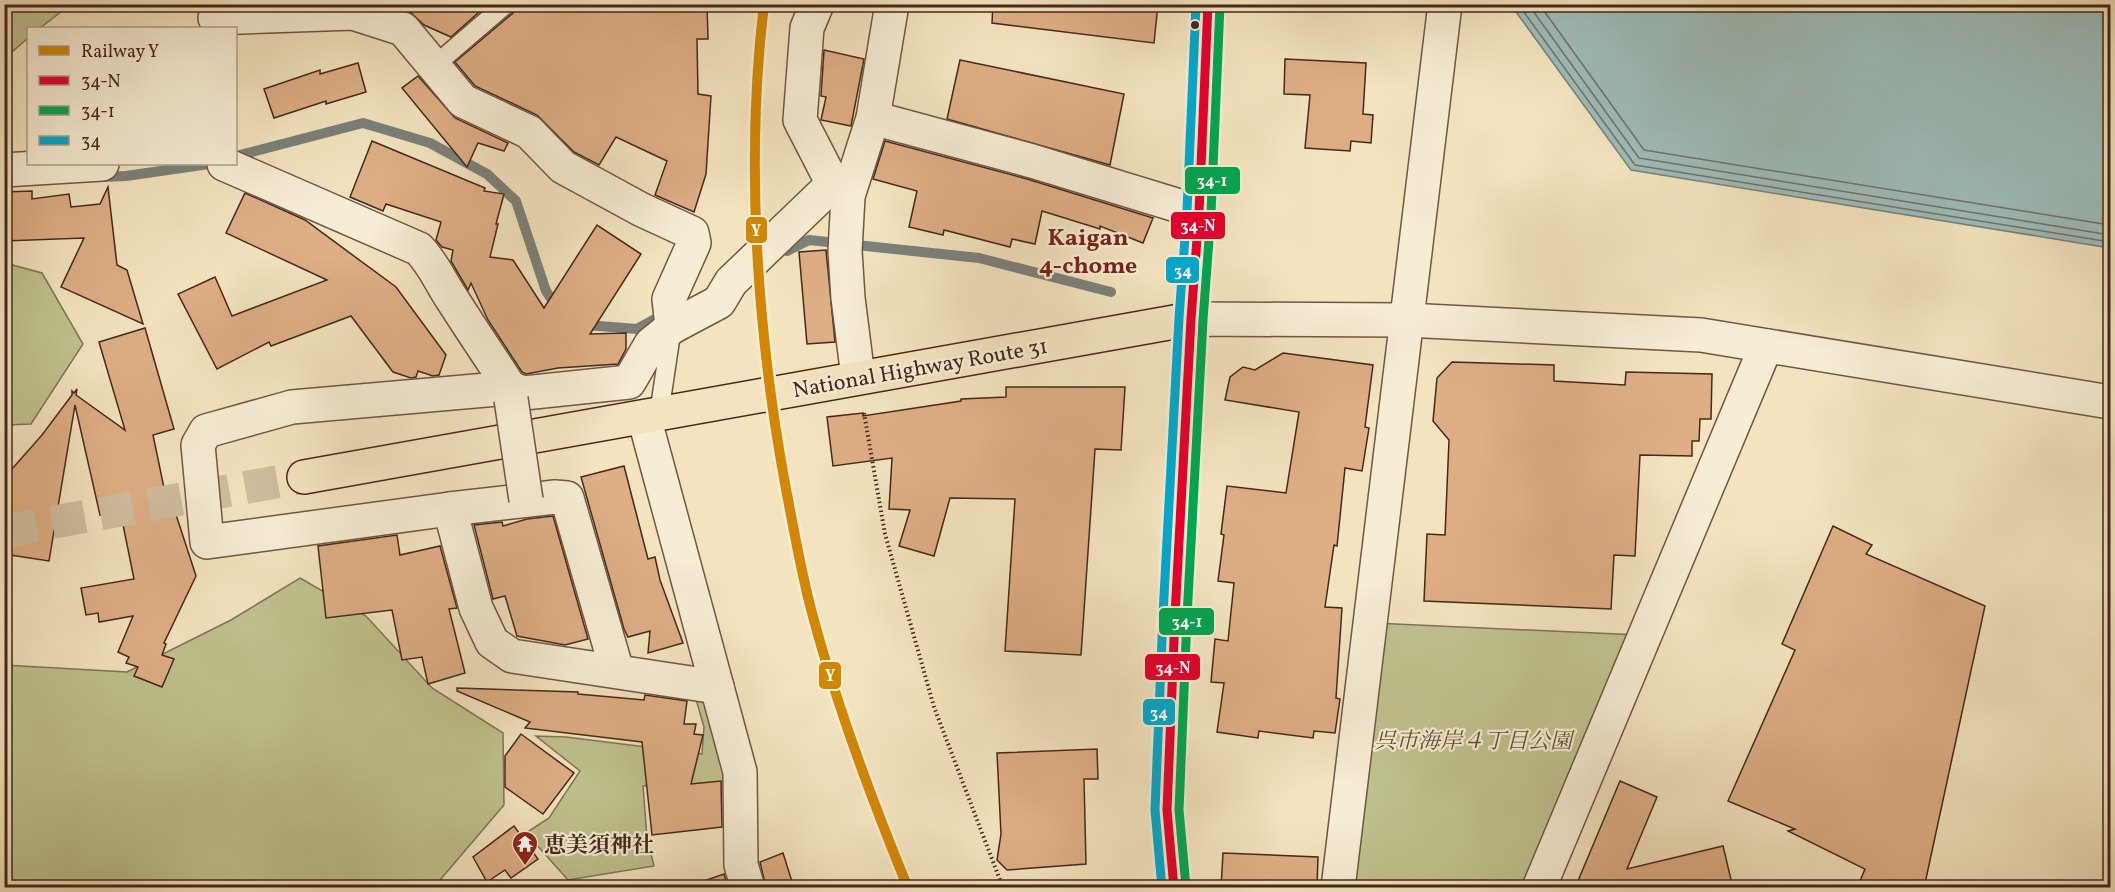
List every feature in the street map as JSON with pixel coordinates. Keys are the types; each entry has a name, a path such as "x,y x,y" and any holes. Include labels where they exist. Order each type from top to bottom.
{"highway":[{"path":"1191,319 1199,212 1208,4"},
{"name":"National Highway Route 31","path":"304,477 1191,319"}],"street":[{"path":"817,4 807,28 800,120 841,190 848,298 858,377"},
{"path":"671,316 719,302 731,282 841,190 873,118 892,4"},
{"path":"1338,888 1445,4"},
{"path":"215,18 295,9 353,13 403,29 463,101 529,132 563,167 642,210 692,233 694,243 671,316 651,344 629,382 524,393 292,407 206,431 198,445 207,542 450,509 555,497 567,498 617,671"},
{"path":"873,118 1032,161 1199,212"},
{"path":"4,170 86,165"},
{"path":"229,166 419,249 431,262 450,296 484,345 511,393 526,501"},
{"path":"1174,888 1167,810 1174,616 1191,319 1406,320 1701,335 2110,402"},
{"path":"1539,888 1766,346"},
{"path":"652,416 717,687 740,772 741,865 748,888"},
{"path":"450,509 476,608 492,642 512,656 717,687"}],"lane":[{"path":"434,66 506,4"},
{"path":"652,416 671,316"}],"path":[{"path":"858,377 885,534 930,695 1003,888"}],"green space":[{"path":"5,4 70,4 41,27 27,27 27,39 5,58"},
{"path":"5,263 42,273 83,344 31,424 5,425"},
{"path":"300,578 366,616 432,688 503,733 504,805 434,887 5,887 4,665 127,672 231,620"},
{"name":"呉市海岸４丁目公園","path":"1374,623 1639,635 1533,887 1343,888"},
{"path":"693,689 713,690 735,782 643,786 647,838 654,866 568,880 526,833 549,818 580,771 536,736 566,737 702,754 704,727"}],"water":[{"path":"1511,5 2110,5 2110,248 1631,170"}],"building":[{"path":"388,4 488,4 451,37 424,25 409,11"},
{"path":"517,4 707,4 708,39 697,39 698,94 711,96 706,174 694,212 655,195 667,161 616,137 599,165 574,152 537,115 475,86 455,62 513,13"},
{"path":"993,4 1158,4 1154,43 992,23"},
{"path":"824,50 864,59 851,126 821,120 826,97 821,96"},
{"path":"1285,59 1366,63 1363,114 1373,115 1371,143 1351,141 1350,151 1305,148 1310,95 1284,94"},
{"path":"960,60 1124,94 1110,165 947,119"},
{"path":"358,63 366,92 326,104 326,101 274,118 264,89 320,70 320,74"},
{"path":"418,76 455,118 508,143 504,151 478,143 467,167 402,88"},
{"path":"372,141 485,188 484,191 504,194 490,257 513,260 544,308 597,225 641,254 590,334 626,333 626,349 618,364 558,368 526,374 522,372 488,320 471,283 468,290 451,261 453,250 442,247 436,240 441,222 386,204 383,211 350,197"},
{"path":"885,141 1027,179 1153,218 1143,243 1100,226 1100,229 1042,211 1035,244 1012,239 1010,247 944,230 943,235 909,227 917,191 873,179"},
{"path":"108,187 117,265 127,270 143,324 61,287 84,238 4,241 4,192 32,191 32,199 69,194 71,207 100,204"},
{"path":"245,193 305,220 396,287 446,355 439,375 433,376 418,371 416,377 411,378 393,372 351,316 271,346 269,342 217,369 178,294 215,277 232,316 327,280 226,233"},
{"path":"826,250 835,342 807,344 799,252"},
{"path":"145,328 174,429 153,435 164,488 167,487 196,576 164,643 166,644 162,655 174,659 162,687 134,676 138,667 126,663 129,657 118,652 133,616 99,622 98,613 86,615 81,588 134,579 120,510 100,515 75,405 49,561 4,554 4,478 42,435 72,395 72,391 74,393 77,389 76,395 125,430 99,342"},
{"path":"1283,353 1373,365 1365,427 1369,428 1362,471 1345,468 1337,546 1334,545 1325,607 1342,608 1336,698 1340,699 1335,733 1314,731 1313,738 1259,731 1258,738 1217,732 1224,683 1211,682 1215,639 1228,641 1234,583 1218,581 1227,486 1286,493 1299,412 1225,400 1230,377 1243,367 1255,370"},
{"path":"1452,362 1554,365 1554,381 1625,385 1626,372 1712,374 1711,419 1700,419 1699,441 1692,441 1692,456 1640,455 1635,556 1614,555 1611,609 1424,601 1427,534 1445,535 1449,440 1433,421 1437,378"},
{"path":"1006,387 1125,387 1121,450 1095,449 1081,655 1005,651 1015,499 950,498 934,556 899,546 910,510 889,509 892,458 833,466 827,417 863,413 863,416 961,401 961,399 1006,397"},
{"path":"624,466 648,559 655,557 660,580 683,643 648,653 650,631 628,637 624,629 581,477"},
{"path":"553,516 588,639 565,645 517,636 505,596 493,599 474,525 502,522 503,526 527,519"},
{"path":"1833,526 1872,545 1866,554 1985,606 1924,888 1857,888 1865,869 1788,831 1795,829 1728,801 1795,650 1782,644"},
{"path":"397,535 400,555 440,546 457,608 449,609 465,673 428,684 422,657 402,660 392,610 326,618 318,546"},
{"path":"457,688 578,692 578,694 644,700 645,695 687,701 684,724 696,724 694,734 703,735 691,784 721,781 722,827 652,835 642,742 525,728 530,722 457,691"},
{"path":"521,734 574,773 543,814 505,787 505,756"},
{"path":"1097,749 1098,779 1084,779 1086,864 1007,870 997,860 1001,834 997,753"},
{"path":"1620,781 1657,797 1627,869 1723,846 1733,888 1575,888"},
{"path":"514,826 538,859 511,878 505,870 487,882 473,857"},
{"path":"783,853 794,888 766,888 760,862"},
{"path":"1223,853 1318,857 1317,888 1221,888"},
{"path":"724,874 728,888 699,888 698,883"}],"waterway":[{"path":"237,156 363,123 430,143 487,174 516,201 546,291 558,309"},
{"path":"101,177 126,176 202,165"},
{"path":"787,251 809,240 979,258 1111,292"},
{"path":"582,322 586,325 637,329 666,313"}],"tunnel":[{"path":"4,531 304,477"}],"rail line":[{"name":"Y","path":"764,4 755,124 755,186 761,309 776,430 801,567 832,683 908,888"}],"transit line":[{"name":"34","path":"1162,888 1155,810 1163,615 1187,211 1196,4"},
{"name":"34-N","path":"1174,888 1167,810 1175,616 1199,212 1208,4"},
{"name":"34-1","path":"1186,887 1179,810 1187,617 1211,213 1220,5"}],"place":[{"name":"恵美須神社","path":"525,867"}],"district":[{"name":"Kaigan 4-chome","path":"1088,251"}]}
